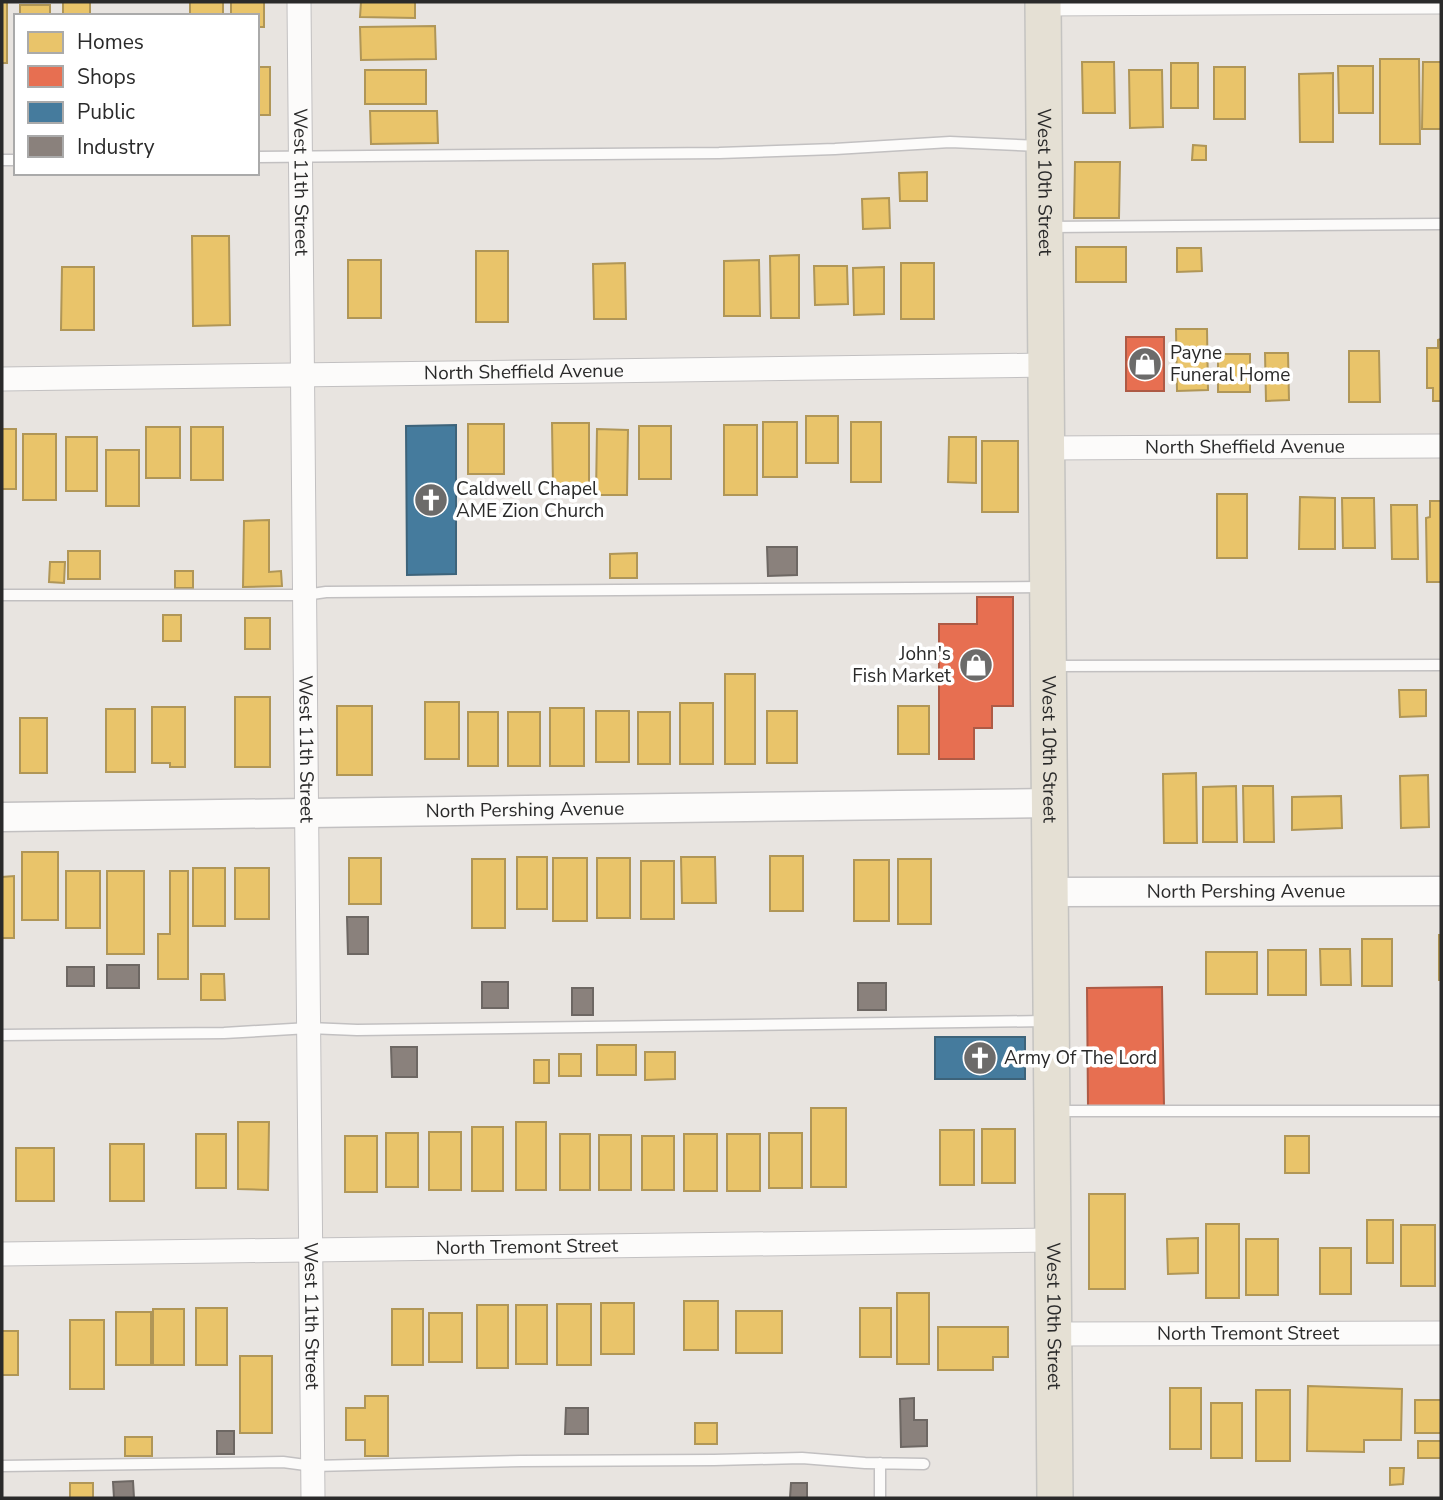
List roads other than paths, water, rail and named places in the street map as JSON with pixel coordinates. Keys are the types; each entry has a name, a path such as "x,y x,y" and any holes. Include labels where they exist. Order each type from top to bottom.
{"main road":[{"name":"West 10th Street","path":"1043,3 1055,1498"}],"street":[{"name":"West 11th Street","path":"299,2 313,1498"},
{"path":"1043,3 1441,2"},
{"name":"North Sheffield Avenue","path":"2,379 1046,365"},
{"name":"North Sheffield Avenue","path":"1046,448 1441,446"},
{"name":"North Pershing Avenue","path":"2,817 1049,803"},
{"name":"North Pershing Avenue","path":"1050,892 1441,891"},
{"name":"North Tremont Street","path":"2,1254 1053,1240"},
{"name":"North Tremont Street","path":"1054,1334 1441,1332"}],"lane":[{"path":"259,157 719,153 950,142 1044,146"},
{"path":"1045,227 1441,224"},
{"path":"2,595 305,596 326,592 1048,587"},
{"path":"1049,666 1441,665"},
{"path":"2,1035 225,1033 309,1028 358,1030 1052,1021"},
{"path":"1052,1111 1441,1111"},
{"path":"2,1466 283,1462 313,1466 803,1458 924,1464"},
{"path":"880,1463 880,1498"}],"place":[{"name":"Payne Funeral Home","path":"1145,364"},
{"name":"Caldwell Chapel AME Zion Church","path":"431,500"},
{"name":"John's Fish Market","path":"976,665"},
{"name":"Army Of The Lord","path":"980,1058"}]}
